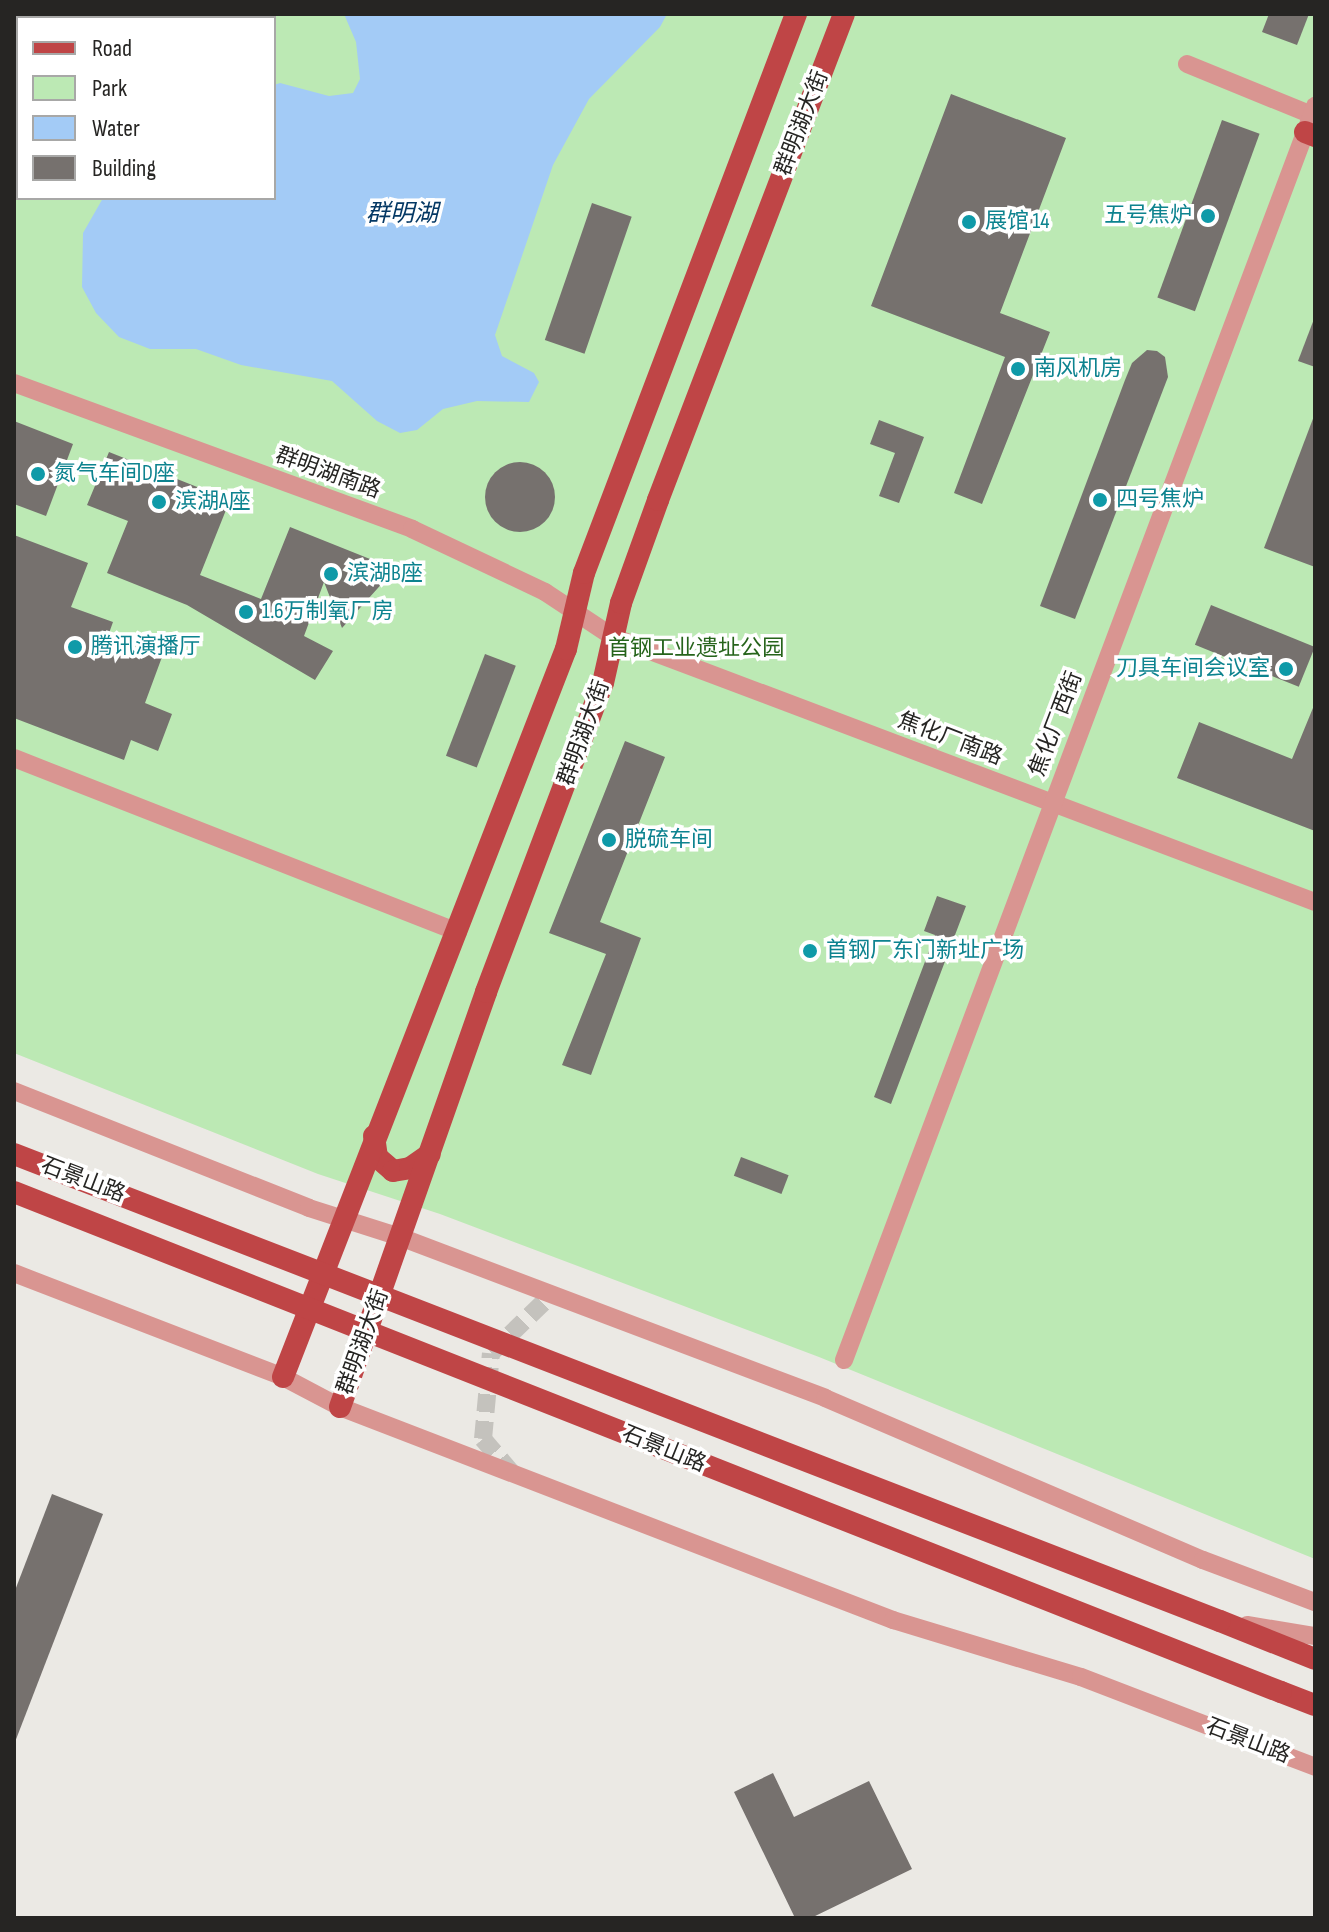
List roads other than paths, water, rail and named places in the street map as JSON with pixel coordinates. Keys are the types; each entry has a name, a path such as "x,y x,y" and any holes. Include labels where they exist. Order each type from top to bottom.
{"main road":[{"name":"群明湖大街","path":"283,1377 374,1136 458,932 566,649 584,573 796,14"},
{"name":"群明湖大街","path":"340,1407 486,992 603,683 621,603 658,500 844,14"},
{"path":"374,1136 377,1157 393,1171 410,1168 430,1154"},
{"name":"石景山路","path":"14,1154 1315,1659"},
{"name":"石景山路","path":"14,1192 1315,1705"}],"street":[{"path":"1187,64 1312,122"},
{"name":"焦化厂西街","path":"844,1360 1312,122"},
{"name":"群明湖南路","path":"14,383 412,529 545,592 613,637"},
{"name":"焦化厂南路","path":"613,637 1315,902"},
{"path":"14,758 458,932"},
{"path":"14,1091 344,1219 400,1237 825,1398 1203,1560 1313,1595"},
{"name":"石景山路","path":"14,1273 283,1377 340,1407 893,1620 1081,1677 1315,1767"},
{"path":"1220,1621 1315,1636"},
{"path":"1281,1692 1315,1717"}],"water":[{"name":"群明湖","path":"344,14 667,14 660,27 589,99 553,165 495,335 502,356 534,373 539,382 529,402 477,401 443,409 417,430 400,433 377,421 332,381 241,365 196,349 150,349 119,337 96,313 82,287 83,233 102,200 276,200 276,84 329,96 353,93 360,79 356,42"}],"tunnel":[{"path":"512,1473 483,1439 491,1353 552,1294"}],"place":[{"name":"五号焦炉","path":"1208,216"},
{"name":"展馆 14","path":"969,222"},
{"name":"南风机房","path":"1018,369"},
{"name":"氮气车间D座","path":"38,474"},
{"name":"四号焦炉","path":"1100,500"},
{"name":"滨湖A座","path":"159,502"},
{"name":"滨湖B座","path":"331,574"},
{"name":"1.6万制氧厂房","path":"246,612"},
{"name":"腾讯演播厅","path":"75,647"},
{"name":"刀具车间会议室","path":"1286,669"},
{"name":"脱硫车间","path":"609,840"},
{"name":"首钢厂东门新址广场","path":"810,951"}],"park label":[{"name":"首钢工业遗址公园","path":"696,649"}]}
